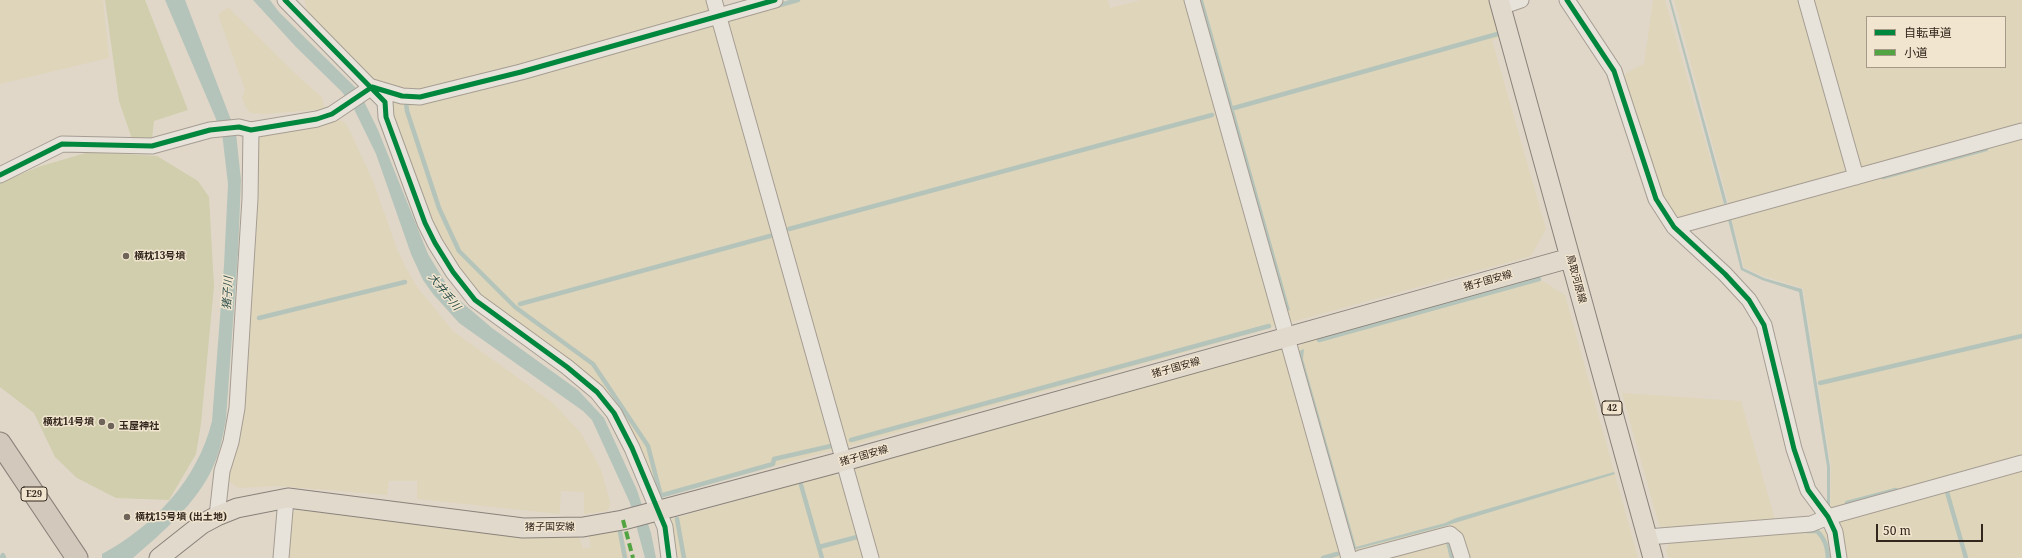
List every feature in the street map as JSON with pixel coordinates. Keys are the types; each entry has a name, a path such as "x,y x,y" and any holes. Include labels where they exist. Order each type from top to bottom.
{"highway":[{"name":"E29","path":"0,443 67,553"},
{"name":"E29","path":"0,464 67,553"}],"main road":[{"name":"鳥取河原線","path":"1500,3 1653,558"},
{"name":"猪子国安線","path":"159,558 202,524 217,516 237,508 286,498 523,528 583,527 626,519 657,512 844,461 1570,258"}],"street":[{"path":"285,0 372,87 385,102 386,117 425,223 435,243 453,272 475,300 567,367 597,392 614,413 624,429 657,512 665,527 668,558"},
{"path":"714,0 871,558"},
{"path":"372,87 402,96 420,97 520,72 775,0"},
{"path":"1192,0 1349,558"},
{"path":"1500,3 1521,0"},
{"path":"1567,0 1614,71 1656,199 1674,227 1725,274 1749,300 1764,325 1794,449 1808,490 1828,517 1835,532 1839,558"},
{"path":"1806,0 1856,177"},
{"path":"0,175 62,144 152,146 210,130 239,127 251,130 317,119 332,114 372,87"},
{"path":"217,516 222,471 231,442 237,408 250,199 251,130"},
{"path":"1674,227 2022,131"},
{"path":"1648,537 1811,524 1828,517 2022,463"},
{"path":"281,558 286,498"},
{"path":"1360,558 1450,534 1456,538 1462,558"}],"shaded area":[{"path":"0,0 103,0 109,58 0,84"},
{"path":"105,0 145,0 188,110 154,121 152,139 132,139 119,101"},
{"path":"304,0 712,0 712,14 425,93 377,84 311,21"},
{"path":"789,0 1108,0 1110,8 1141,0 1188,0 1278,321 1272,328 845,447 726,19 730,16"},
{"path":"1196,0 1494,0 1506,36 1492,40 1546,229 1531,256 1288,323"},
{"path":"1653,0 1665,0 1724,207 1676,219 1667,210 1620,80 1629,71 1644,64"},
{"path":"1674,0 1800,0 1845,165 1843,174 1729,205"},
{"path":"1812,0 2022,0 2022,125 1865,168 1857,162"},
{"path":"228,7 301,79 322,97 325,109 266,114 251,113 246,108 242,98 245,90 218,15"},
{"path":"716,22 834,450 659,498 623,421 489,307 443,252 392,124 391,102"},
{"path":"334,118 344,122 348,127 373,181 397,249 418,288 453,331 553,403 581,433 601,469 610,502 608,511 584,514 584,492 561,491 560,514 417,499 417,481 389,481 387,495 279,486 238,488 228,480 257,140 259,136"},
{"path":"2022,136 2022,459 1830,510 1831,466 1803,288 1763,276 1744,267 1731,215"},
{"path":"89,152 157,156 198,181 209,197 214,286 201,424 196,454 169,500 116,498 77,478 55,457 34,413 0,387 0,183 38,167"},
{"path":"1536,277 1565,295 1638,558 1465,558 1455,528 1356,556 1295,352 1303,342"},
{"path":"1281,349 1288,356 1345,558 874,558 851,475 854,468"},
{"path":"1622,393 1741,401 1776,523 1671,529 1661,527 1659,525"},
{"path":"2022,467 2022,558 1845,558 1840,521"},
{"path":"834,474 846,481 868,558 671,558 668,520"},
{"path":"296,510 528,537 579,537 583,549 591,547 589,536 622,530 629,558 284,558 292,513"},
{"path":"1817,529 1833,533 1836,558 1668,558 1666,550 1669,542"},
{"path":"1448,539 1457,558 1377,558"}],"water":[{"name":"猪子川","path":"165,0 185,0 236,133 241,180 238,252 226,419 213,467 198,493 189,505 156,538 133,558 102,558 102,554 139,530 171,499 185,481 196,462 212,421 224,265 228,184 222,133"},
{"name":"大井手川","path":"253,0 270,0 279,12 359,91 378,130 428,254 445,282 458,299 492,328 578,390 604,418 637,490 651,533 656,558 645,558 630,503 592,420 583,411 459,323 433,294 423,280 411,254 376,154 354,109 342,92 296,47"},
{"path":"1198,0 1203,0 1290,310 1286,311"},
{"path":"1669,0 1671,0 1727,203 1724,204"},
{"path":"1731,218 1743,268 1764,278 1802,289 1830,467 1830,510 1827,510 1827,467 1799,292 1762,280 1741,270 1728,220"},
{"path":"1304,349 1303,359 1356,547 1445,523 1456,518 1614,472 1615,474 1445,526 1353,550 1297,352"}],"waterway":[{"path":"776,6 798,0"},
{"path":"1234,108 1501,33 1501,31"},
{"path":"411,103 406,103 407,111 439,208 459,251 515,307 593,364 648,446 661,496"},
{"path":"789,229 1212,115"},
{"path":"1883,177 1986,149"},
{"path":"520,304 770,236"},
{"path":"1319,340 1539,279"},
{"path":"259,318 405,282"},
{"path":"851,440 1269,326"},
{"path":"1820,383 2022,336"},
{"path":"663,495 773,464 774,459 831,446"},
{"path":"801,485 822,558"},
{"path":"1847,503 1896,490"},
{"path":"1947,492 1966,558"},
{"path":"677,519 684,558"},
{"path":"1807,531 1817,531 1820,534 1825,543 1828,558"},
{"path":"620,532 625,558"},
{"path":"819,547 861,536"},
{"path":"1448,541 1452,558"},
{"path":"1323,558 1337,554"},
{"path":"1,558 3,555 4,558"}],"marked path":[{"path":"623,520 633,558"}],"cycle path":[{"path":"285,0 385,102 386,117 425,223 435,243 453,272 475,300 567,367 597,392 614,413 632,448 665,527 669,558"},
{"path":"0,175 62,144 152,146 210,130 239,127 251,130 317,119 332,114 372,87 402,96 420,97 521,72 775,0"},
{"path":"1567,0 1614,71 1656,199 1674,227 1725,274 1749,300 1764,325 1794,449 1808,490 1828,517 1835,532 1839,558"}],"place":[{"name":"横枕13号墳","path":"126,256"},
{"name":"横枕14号墳","path":"102,422"},
{"name":"玉屋神社","path":"111,426"},
{"name":"横枕15号墳 (出土地)","path":"127,517"}]}
